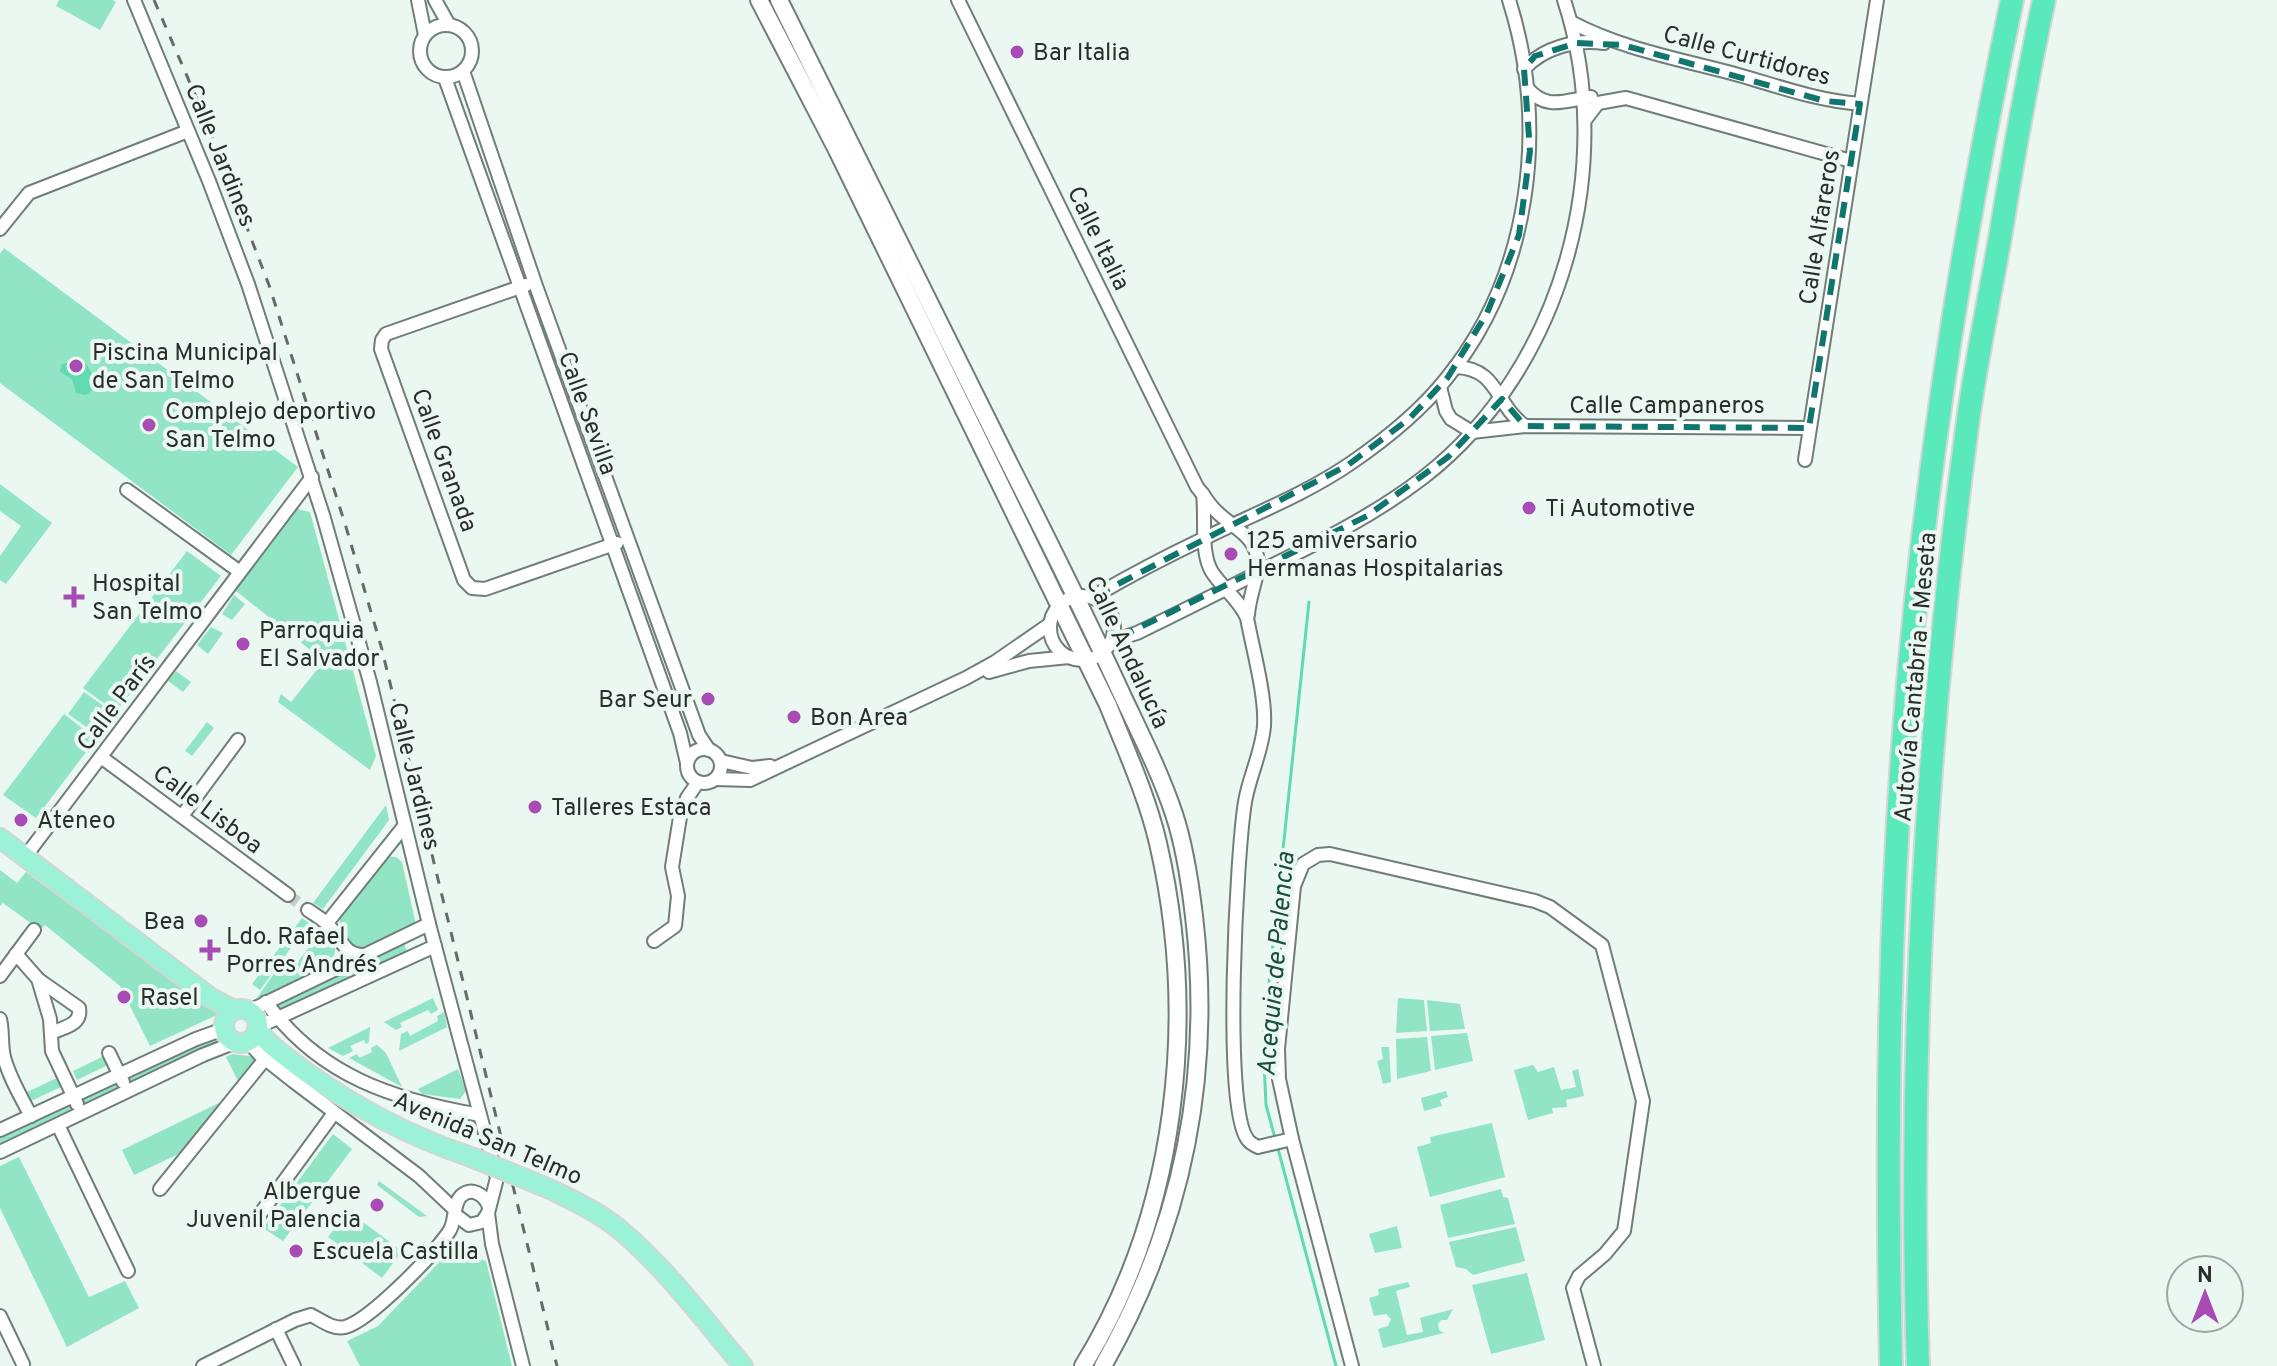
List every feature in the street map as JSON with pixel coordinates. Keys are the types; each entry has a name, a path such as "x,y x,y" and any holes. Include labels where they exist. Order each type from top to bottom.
{"highway":[{"name":"Autovía Cantabria - Meseta","path":"1891,1366 1888,1174 1892,964 1908,682 1932,468 1985,132 2010,0"},
{"name":"Autovía Cantabria - Meseta","path":"1918,1366 1915,1088 1922,899 1937,685 1967,425 2028,71 2044,0"}],"main road":[{"name":"Calle Andalucía","path":"759,0 837,150 1059,605 1077,658 1108,705 1157,841 1173,933 1178,1025 1170,1123 1154,1198 1130,1278 1083,1366"},
{"name":"Calle Andalucía","path":"779,0 1084,597 1175,817 1189,878 1198,955 1199,1048 1183,1167 1169,1219 1139,1294 1103,1366"},
{"name":"Avenida San Telmo","path":"0,838 211,998 247,1032 315,1079 372,1115 430,1143 550,1189 590,1209 620,1230 668,1278 743,1366"},
{"path":"0,848 25,857 28,867 51,887"},
{"path":"0,848 247,1032"}],"street":[{"name":"Calle Jardines","path":"134,0 248,284 312,477 370,682 429,924 497,1178"},
{"path":"418,0 425,35"},
{"path":"435,0 449,25"},
{"name":"Calle Italia","path":"958,0 1176,446 1203,494 1220,516 1235,524"},
{"path":"716,779 750,780 966,678 1050,624 1059,605 1084,597 1235,524 1348,465 1410,418 1455,367 1487,313 1519,235 1530,151 1528,89 1509,0"},
{"path":"966,678 1029,661 1077,658 1137,633 1349,527 1426,476 1472,432 1501,397 1542,328 1570,248 1583,170 1585,120 1577,43 1564,0"},
{"name":"Calle Alfareros","path":"1805,460 1877,0"},
{"name":"Calle Curtidores","path":"1571,22 1623,45 1825,101 1860,104"},
{"path":"449,25 463,31 472,46 470,62 463,71 445,78 432,74 421,61 420,47 425,35 437,27 449,25"},
{"name":"Calle Curtidores","path":"1524,69 1535,56 1577,43 1623,45"},
{"name":"Calle Sevilla","path":"463,71 535,282 699,735 709,750"},
{"name":"Calle Sevilla","path":"445,78 680,733 687,763"},
{"path":"1528,89 1536,99 1547,103 1603,96 1626,98 1851,161"},
{"path":"1585,120 1598,103 1626,98"},
{"path":"0,229 29,193 188,131"},
{"path":"519,287 535,282"},
{"name":"Calle Granada","path":"519,287 386,334 382,340 381,349 464,580 472,588 485,589 612,544"},
{"path":"1455,367 1479,371 1492,383 1512,417 1525,426"},
{"path":"1440,387 1451,419 1472,432"},
{"name":"Calle Campaneros","path":"1472,432 1525,426 1809,428"},
{"name":"Calle París","path":"25,857 312,477"},
{"path":"127,490 240,572"},
{"name":"Calle Italia","path":"1203,494 1205,538"},
{"path":"293,501 307,501 323,515"},
{"path":"1235,524 1257,551 1257,573 1249,596 1247,618"},
{"path":"1205,538 1211,571 1242,606 1247,618 1264,710 1264,728 1243,815 1239,865 1233,1014 1240,1119 1247,1140 1258,1147 1288,1140"},
{"path":"612,544 628,539"},
{"path":"1084,597 1102,602 1111,613 1115,627 1107,647"},
{"path":"1050,624 1055,646 1077,658"},
{"path":"182,816 238,740"},
{"path":"721,761 720,772 709,783 698,782 689,775 687,763 693,753 709,750 721,761 752,768 781,766"},
{"name":"Calle Lisboa","path":"101,757 288,895"},
{"path":"654,941 675,926 678,896 672,867 678,829 687,798 698,782"},
{"path":"327,923 405,825"},
{"path":"381,853 395,850 413,860"},
{"path":"1352,1366 1288,1140 1279,1079 1278,1049 1294,886 1303,864 1318,855 1330,854 1535,901 1550,907 1602,945 1643,1101 1624,1231 1605,1254 1579,1276 1573,1288 1594,1366"},
{"path":"308,910 327,923 354,955 363,955"},
{"path":"160,1189 266,1002 429,924"},
{"path":"0,976 34,930"},
{"path":"401,938 410,957"},
{"path":"336,968 341,942"},
{"path":"0,1152 247,1032 435,946"},
{"path":"16,954 38,979 79,1008 77,1022 51,1033"},
{"path":"38,979 50,1019 52,1051 81,1113"},
{"path":"266,1002 291,1034 322,1059 381,1090 439,1108 480,1115"},
{"path":"0,1019 4,1034 3,1054 9,1073 31,1116"},
{"path":"0,1130 196,1039 247,1032"},
{"path":"247,1032 334,1113 419,1176 448,1200 456,1213 472,1226 483,1229 492,1244"},
{"path":"109,1053 128,1092"},
{"path":"255,1221 334,1113"},
{"path":"58,1125 128,1271"},
{"path":"445,1238 482,1222 489,1210 497,1178"},
{"path":"203,1366 311,1315 331,1326 347,1327 369,1314 445,1238 462,1195 476,1192 497,1178"},
{"path":"476,1192 485,1197 489,1210 492,1244 523,1366"},
{"path":"0,1316 23,1364"},
{"path":"276,1329 294,1366"}],"highlighted area":[{"path":"1577,43 1623,45 1825,101 1860,104 1809,428 1525,426 1502,399 1448,457 1367,516 1112,641 1111,613 1093,597 1348,465 1410,418 1448,377 1487,313 1519,235 1530,151 1524,69 1535,56"}],"shaded area":[{"path":"59,0 116,2 100,30 56,6"},
{"name":"Complejo deportivo San Telmo","path":"4,248 298,467 231,555 0,383 0,254"},
{"path":"74,361 87,365 95,380 92,390 86,395 76,393 72,379 60,372 62,364"},
{"path":"0,484 52,523 6,584 0,580 0,556 21,526 0,511"},
{"path":"297,509 310,512 376,756 370,770 278,702 281,694 291,702 324,661 236,591"},
{"path":"187,551 221,576 116,712 83,688"},
{"path":"234,595 245,604 232,620 222,614"},
{"path":"211,627 223,633 208,654 197,645"},
{"path":"176,671 191,682 183,692 168,681"},
{"path":"84,692 115,714 99,736 68,714"},
{"path":"64,714 96,739 36,818 3,795"},
{"path":"207,722 214,728 192,756 185,751"},
{"path":"386,805 389,820 323,909 313,903"},
{"path":"385,856 396,857 402,862 416,925 361,951 344,935 340,925 341,913"},
{"path":"0,870 17,883 26,872 219,1014 150,1046 120,986 45,925 40,930 3,903 0,906"},
{"path":"302,918 309,923 260,990 252,984"},
{"path":"322,930 331,937 335,947 328,967 257,998 277,969 287,976"},
{"path":"401,938 410,957 278,1019 266,1002"},
{"path":"433,998 438,1010 431,1014 428,1010 400,1023 402,1027 396,1030 384,1022"},
{"path":"1398,998 1424,1000 1427,1031 1396,1033"},
{"path":"1427,1000 1460,1004 1465,1029 1430,1031"},
{"path":"444,1012 447,1027 399,1051 401,1034 408,1031 410,1036 438,1021 437,1016"},
{"path":"370,1027 369,1042 366,1044 364,1040 350,1046 353,1051 343,1056 328,1048"},
{"path":"224,1029 228,1037 236,1042 0,1152 0,1132"},
{"path":"1467,1033 1473,1061 1435,1070 1431,1036"},
{"path":"1427,1037 1431,1071 1397,1079 1396,1039"},
{"path":"377,1045 386,1053 402,1087 349,1058 357,1054 359,1058 372,1052 371,1048"},
{"path":"1381,1047 1389,1047 1391,1082 1383,1084 1377,1061 1383,1059"},
{"path":"232,1054 250,1056 256,1062 239,1083 226,1057"},
{"path":"102,1057 108,1065 77,1080 73,1071"},
{"path":"1533,1065 1538,1072 1554,1067 1561,1090 1576,1087 1572,1071 1578,1069 1584,1096 1566,1100 1567,1107 1552,1108 1553,1113 1528,1120 1514,1070"},
{"path":"458,1069 466,1091 460,1099 422,1094 418,1089"},
{"path":"59,1077 63,1086 29,1102 25,1093"},
{"path":"1446,1091 1448,1097 1440,1100 1442,1106 1424,1111 1421,1098"},
{"path":"227,1099 185,1151 134,1175 122,1150"},
{"path":"1492,1123 1505,1177 1430,1197 1417,1147 1431,1143 1430,1137"},
{"path":"333,1134 352,1149 283,1241 263,1228"},
{"path":"19,1157 89,1297 125,1281 139,1308 67,1347 0,1208 0,1166"},
{"path":"379,1181 427,1216 419,1217 377,1185"},
{"path":"1501,1189 1503,1197 1508,1198 1515,1224 1448,1238 1440,1205"},
{"path":"348,1211 402,1251 382,1278 328,1237"},
{"path":"1397,1226 1402,1248 1375,1253 1369,1234"},
{"path":"1516,1227 1525,1261 1473,1275 1466,1269 1456,1267 1449,1242"},
{"path":"452,1249 486,1261 512,1366 360,1366 347,1341 378,1326"},
{"path":"1527,1273 1545,1340 1491,1354 1472,1285"},
{"path":"1408,1282 1410,1287 1396,1291 1407,1335 1423,1332 1420,1318 1453,1309 1447,1320 1441,1320 1438,1324 1439,1330 1444,1333 1383,1348 1378,1329 1388,1326 1391,1319 1386,1314 1374,1316 1369,1298 1379,1295 1378,1289"}],"waterway":[{"name":"Acequia de Palencia","path":"1275,1138 1266,1105 1263,1040 1309,602"},
{"name":"Acequia de Palencia","path":"1277,1145 1336,1366"}],"tunnel":[{"path":"288,895 308,910"}],"railway":[{"path":"154,0 200,106 269,285 346,527 381,646 557,1366"}],"place":[{"name":"Bar Italia","path":"1017,52"},
{"name":"Piscina Municipal de San Telmo","path":"76,366"},
{"name":"Complejo deportivo San Telmo","path":"149,425"},
{"name":"Ti Automotive","path":"1529,508"},
{"name":"125 amiversario Hermanas Hospitalarias","path":"1231,554"},
{"name":"Hospital San Telmo","path":"74,597"},
{"name":"Parroquia El Salvador","path":"243,644"},
{"name":"Bar Seur","path":"708,699"},
{"name":"Bon Area","path":"794,717"},
{"name":"Talleres Estaca","path":"535,807"},
{"name":"Ateneo","path":"21,820"},
{"name":"Bea","path":"201,921"},
{"name":"Ldo. Rafael Porres Andrés","path":"210,950"},
{"name":"Rasel","path":"124,997"},
{"name":"Albergue Juvenil Palencia","path":"377,1205"},
{"name":"Escuela Castilla","path":"296,1251"}]}
